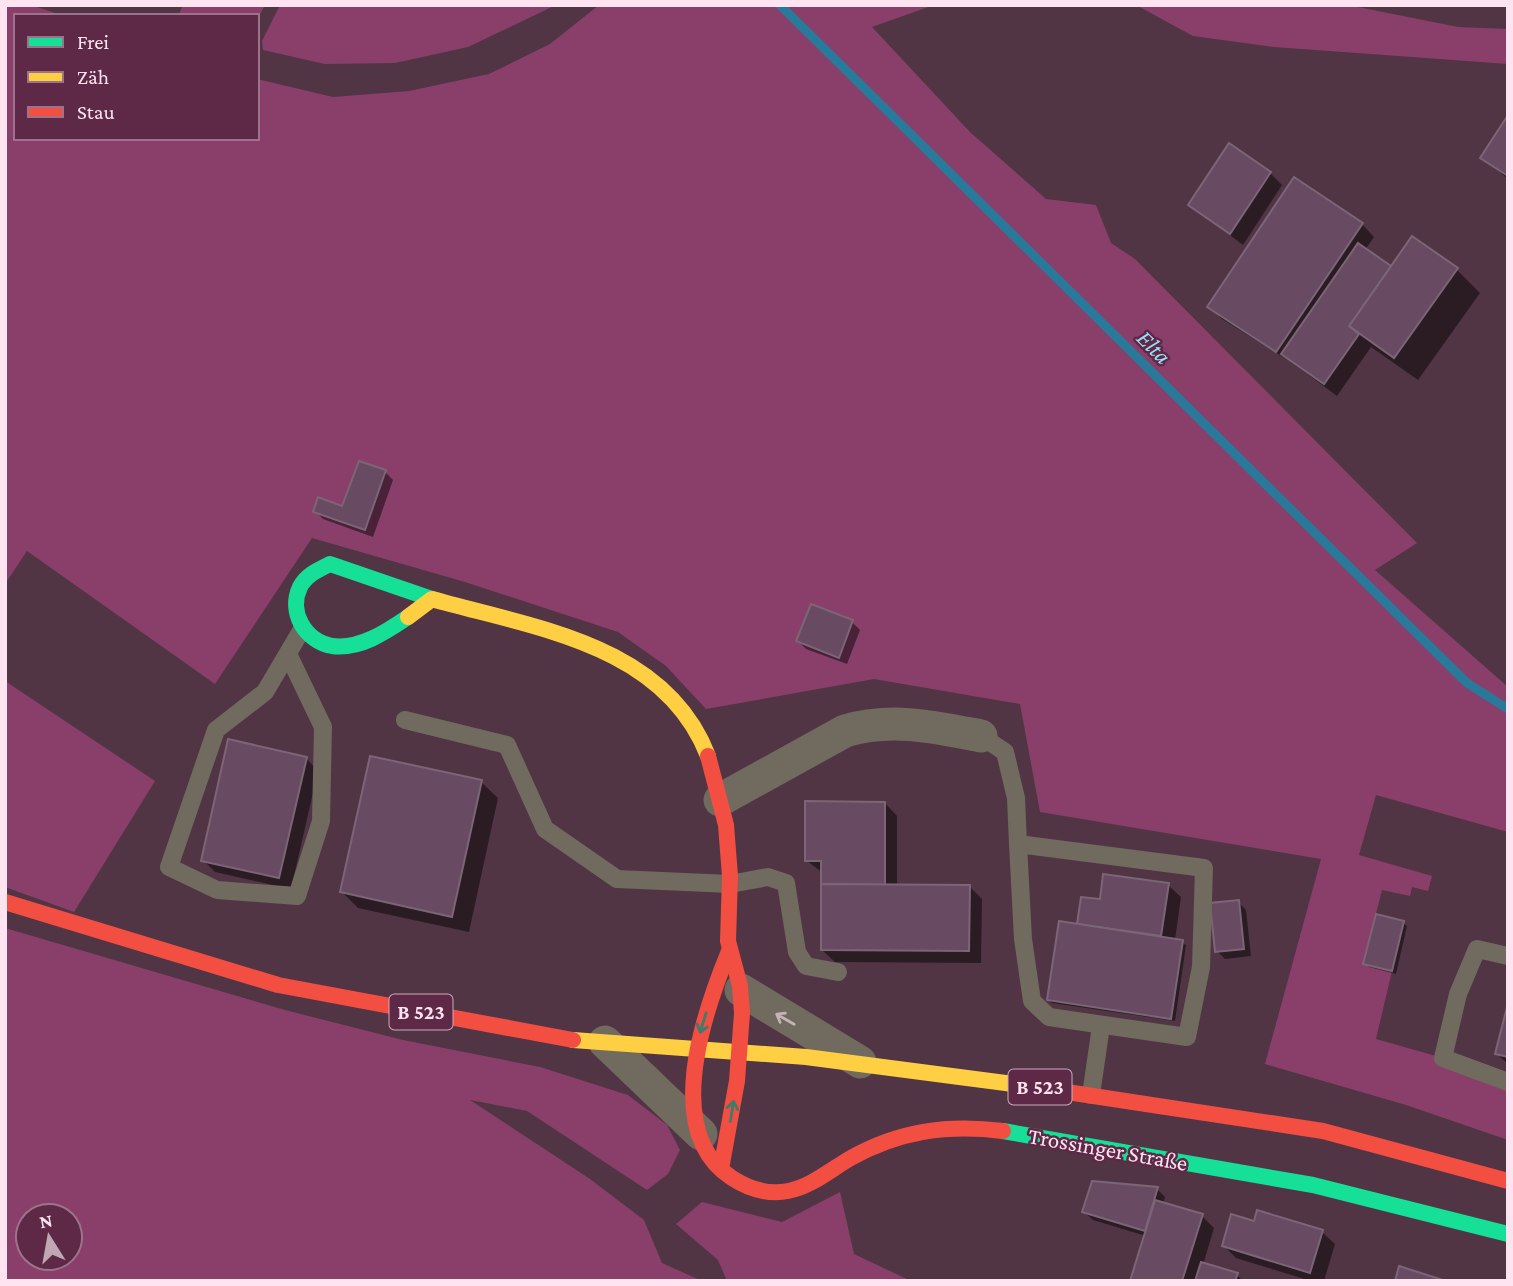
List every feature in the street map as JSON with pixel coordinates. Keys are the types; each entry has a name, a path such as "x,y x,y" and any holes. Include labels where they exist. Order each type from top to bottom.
{"street":[{"path":"432,598 407,618 354,645 336,646 314,640 301,631 295,610 299,587 314,569 330,564 432,598 513,618 571,638 659,684 696,729 712,764 720,800 730,884 729,951 741,990 740,1052 721,1169"},
{"path":"720,800 845,731 867,724 916,723 981,736"},
{"name":"B 523","path":"5,902 278,985 565,1039 740,1052 865,1065 1091,1095 1323,1131 1508,1181"},
{"name":"Trossinger Straße","path":"729,951 694,1049 691,1073 707,1156 738,1182 753,1188 782,1193 823,1178 860,1153 898,1135 955,1129 1013,1133 1334,1187 1508,1234"},
{"path":"741,990 772,1012 865,1065"},
{"name":"Trossinger Straße","path":"605,1042 701,1134"}],"lane":[{"path":"288,653 323,727 321,821 297,896 217,890 169,867 216,730 265,692 288,653 301,631"},
{"path":"405,720 507,745 545,829 617,879 730,884 768,877 786,883 797,952 806,966 838,972"},
{"path":"981,736 1005,752 1016,797 1018,844 1023,939 1032,1001 1049,1017 1187,1037 1201,967 1204,869 1018,844"},
{"path":"1508,956 1477,949 1458,994 1443,1058 1508,1082"},
{"path":"1091,1095 1101,1026"}],"shaded area":[{"path":"5,5 31,5 58,14 14,14 14,140 259,140 259,79 333,97 409,91 489,74 550,44 599,5 934,5 872,27 970,132 1046,199 1096,205 1111,243 1135,259 1417,543 1375,570 1508,687 1508,832 1376,795 1359,855 1432,876 1428,891 1412,887 1410,896 1382,890 1363,964 1392,971 1376,1039 1443,1058 1508,1082 1508,1140 1406,1105 1265,1064 1321,859 1040,812 1020,704 874,679 706,709 666,666 618,632 465,582 312,538 215,684 27,551 5,584"},
{"path":"183,5 265,5 259,16 259,14 179,14"},
{"path":"280,5 556,5 468,47 395,63 325,64 263,50 262,41"},
{"path":"1136,5 1348,5 1458,27 1508,29 1508,64 1274,47 1193,36"},
{"path":"5,681 155,781 74,912 5,887"},
{"path":"5,928 285,1010 403,1040 540,1067 628,1095 667,1125 680,1150 668,1174 647,1190 527,1111 470,1100 590,1179 644,1220 662,1263 702,1281 5,1281"},
{"path":"840,1192 854,1254 911,1281 727,1281 718,1260 676,1224 702,1202 782,1222"}],"building":[{"path":"1508,115 1508,176 1480,158"},
{"path":"1229,143 1271,172 1230,234 1188,205"},
{"path":"1294,177 1363,223 1276,352 1207,307"},
{"path":"1412,236 1458,268 1394,358 1349,326"},
{"path":"1358,243 1391,266 1349,326 1359,334 1324,384 1281,354"},
{"path":"359,461 386,470 365,530 313,512 318,497 342,506"},
{"path":"811,604 853,620 839,658 796,641"},
{"path":"228,739 307,757 279,878 201,861"},
{"path":"370,756 482,780 452,917 340,892"},
{"path":"805,801 885,802 885,885 821,884 821,861 805,861"},
{"path":"1103,874 1169,883 1161,936 1077,924 1081,897 1100,899"},
{"path":"821,884 970,885 969,951 821,950"},
{"path":"1239,900 1244,949 1215,952 1210,903"},
{"path":"1376,914 1404,921 1392,971 1363,964"},
{"path":"1059,921 1183,940 1171,1019 1047,1000"},
{"path":"1508,1003 1508,1057 1495,1054"},
{"path":"1092,1181 1158,1187 1145,1231 1082,1212"},
{"path":"1155,1200 1203,1214 1182,1281 1130,1281"},
{"path":"1257,1210 1323,1230 1310,1273 1222,1246 1231,1214 1254,1221"},
{"path":"1201,1262 1238,1273 1235,1281 1195,1281"},
{"path":"1399,1266 1446,1281 1395,1281"}],"waterway":[{"name":"Elta","path":"780,5 1467,683 1508,709"}],"traffic: fast":[{"path":"408,617 362,643 332,646 314,638 301,624 296,606 297,597 306,579 330,564 432,599"},
{"path":"1003,1131 1313,1185 1508,1234"}],"traffic: slow":[{"path":"408,617 432,599 553,632 592,646 629,665 661,688 688,718 708,756"},
{"path":"573,1040 806,1057 1021,1085"}],"traffic: jam":[{"path":"708,756 726,825 730,876 728,941 740,986 742,1013 737,1081 721,1169"},
{"path":"5,902 278,985 573,1040"},
{"path":"729,951 700,1038 694,1070 693,1102 698,1132 710,1158 732,1178 759,1190 788,1191 812,1182 867,1149 904,1136 962,1128 1003,1131"},
{"path":"1021,1085 1323,1131 1508,1181"}]}
